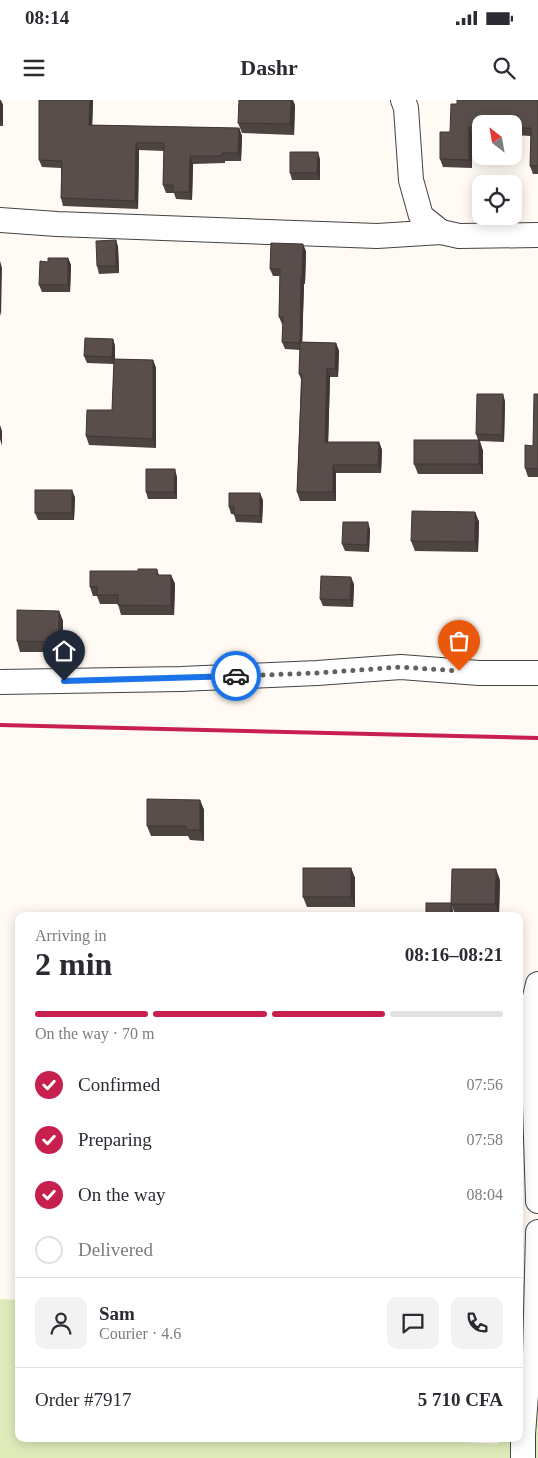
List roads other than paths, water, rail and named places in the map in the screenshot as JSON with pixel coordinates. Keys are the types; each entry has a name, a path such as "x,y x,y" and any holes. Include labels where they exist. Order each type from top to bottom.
{"street":[{"path":"403,100 406,108 411,180 420,216 441,232"},
{"path":"0,220 56,224 377,236 441,232 459,236 538,236"},
{"path":"0,682 181,679 401,667 479,673 538,673"},
{"path":"538,984 532,1010 536,1062 538,1201"},
{"path":"523,1424 526,1394 536,1355 538,1232"},
{"path":"522,1442 523,1458"}],"railway":[{"path":"0,725 538,738"}]}
